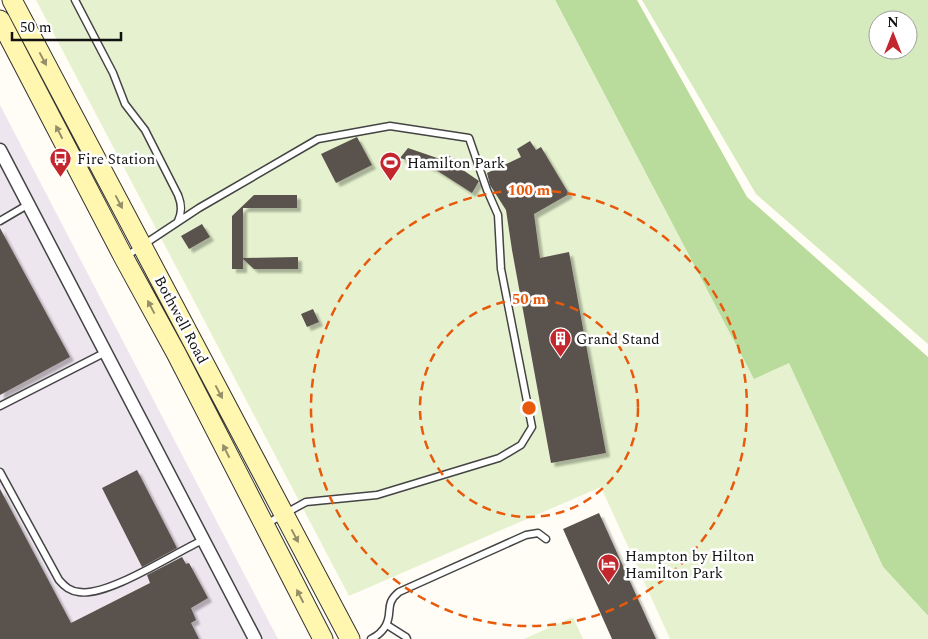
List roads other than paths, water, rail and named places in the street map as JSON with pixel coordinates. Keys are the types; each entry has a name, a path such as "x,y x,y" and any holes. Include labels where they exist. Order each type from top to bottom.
{"main road":[{"name":"Bothwell Road","path":"12,0 350,639"},
{"name":"Bothwell Road","path":"0,20 6,46 124,258 323,639"}],"street":[{"path":"0,150 3,165 28,204 255,639"}],"lane":[{"path":"75,0 113,73 125,104 144,130 182,204 181,216 178,222"},
{"path":"124,258 178,222 318,139 390,126 469,138 498,215 501,269 532,427 521,444 499,458 377,495 306,502 264,525"},
{"path":"0,221 28,204"},
{"path":"0,406 106,352"},
{"path":"0,472 59,580 67,588 79,592 94,592 128,579 204,540"},
{"path":"371,639 377,636 387,625 390,603 399,592 526,535 538,533 546,539"},
{"path":"387,625 406,636 407,639"}],"place":[{"name":"Fire Station","path":"61,178"},
{"name":"Hamilton Park","path":"391,182"},
{"name":"Grand Stand","path":"560,358"},
{"name":"Hampton by Hilton Hamilton Park","path":"609,584"}]}
